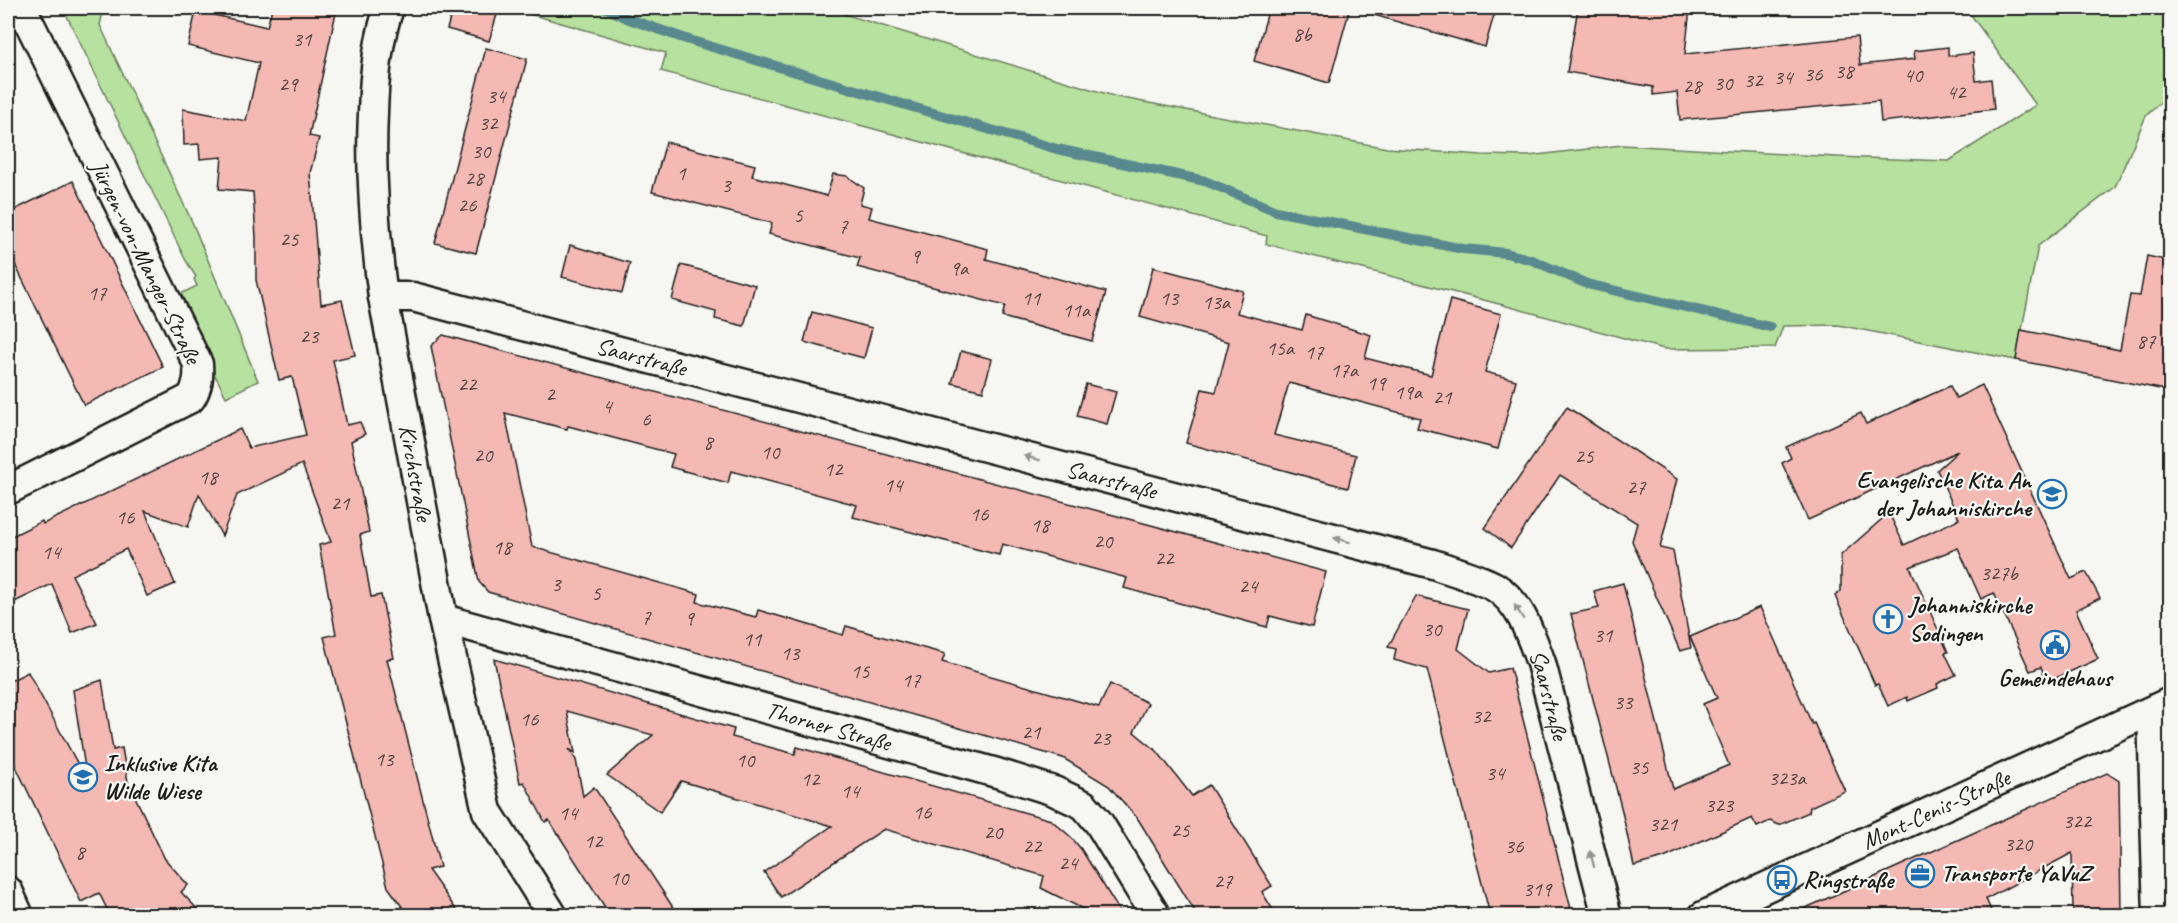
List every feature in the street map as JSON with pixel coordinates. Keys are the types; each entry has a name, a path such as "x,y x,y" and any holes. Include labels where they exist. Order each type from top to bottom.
{"street":[{"name":"Jürgen-von-Manger-Straße","path":"8,490 191,398 197,387 199,375 198,364 22,8"},
{"name":"Kirchstraße","path":"389,8 378,54 372,141 373,203 383,297 443,619 487,811 553,915"},
{"name":"Saarstraße","path":"383,297 413,297 962,440 1433,564 1495,588 1514,604 1523,619 1541,663 1607,915"},
{"name":"Thorner Straße","path":"443,619 997,773 1054,791 1083,806 1099,823 1156,915"},
{"path":"2158,915 2164,877 2161,706"},
{"name":"Mont-Cenis-Straße","path":"1703,915 2161,706"},
{"path":"8,891 19,915"}],"green space":[{"path":"64,8 104,8 100,25 193,224 258,381 226,397 176,296 197,286 194,279 196,277 185,259"},
{"path":"509,8 824,8 1117,97 1387,148 1481,155 1528,156 1622,145 1949,161 2036,105 1966,8 2170,8 2170,93 2146,116 2115,187 2038,246 2016,360 1838,325 1783,326 1775,348 1664,349 1266,244 1267,236 661,71 666,53"}],"building":[{"path":"272,8 337,8 309,136 319,138 310,173 321,304 342,300 355,355 333,360 347,425 360,422 365,434 351,441 369,532 360,535 371,597 381,595 394,658 387,659 440,867 428,870 460,915 408,915 388,887 324,637 336,634 319,545 331,542 302,464 237,495 222,536 199,494 188,527 145,511 175,584 147,596 126,549 72,575 97,623 72,633 52,584 8,605 8,538 42,521 43,524 240,429 249,448 306,435 292,377 279,380 256,280 253,192 219,189 222,157 200,159 199,144 184,145 183,109 246,121 259,63 188,46 196,11 267,27"},
{"path":"453,8 499,8 489,41 447,29"},
{"path":"1269,8 1350,8 1329,83 1254,61"},
{"path":"1375,8 1496,8 1485,47 1374,15"},
{"path":"1578,8 1690,8 1685,54 1857,37 1860,65 1915,59 1914,51 1948,47 1948,56 1973,53 1976,81 1991,79 1994,109 1881,122 1879,101 1680,120 1677,92 1653,95 1653,87 1567,72"},
{"path":"486,48 527,59 476,253 435,243"},
{"path":"666,142 755,165 752,176 827,196 833,174 847,176 864,188 860,204 872,207 869,218 988,249 986,259 1106,292 1092,341 1002,317 1005,306 857,267 860,258 769,234 772,223 652,192"},
{"path":"73,181 163,367 84,405 8,250 8,213"},
{"path":"570,245 630,263 622,293 562,277"},
{"path":"2147,256 2170,261 2170,391 2016,360 2021,330 2120,350 2130,295 2140,296"},
{"path":"681,265 755,285 744,326 715,319 716,312 672,300"},
{"path":"1153,267 1243,291 1237,313 1302,330 1306,315 1371,335 1365,358 1431,375 1450,300 1501,314 1485,372 1516,380 1498,449 1417,428 1420,418 1289,383 1274,435 1356,455 1348,488 1186,443 1202,389 1216,392 1229,342 1140,317"},
{"path":"812,312 872,328 864,358 804,342"},
{"path":"443,335 1326,572 1312,627 1270,616 1267,627 1124,588 1127,578 1002,544 999,555 853,517 857,505 731,471 728,483 670,467 674,454 568,426 567,429 505,413 532,547 699,594 697,602 756,617 758,610 843,635 846,626 945,654 942,662 1099,707 1110,684 1148,703 1134,732 1157,751 1192,796 1209,785 1272,886 1262,892 1276,915 1197,915 1138,819 1109,786 1063,758 488,592 479,582 431,346"},
{"path":"961,351 992,359 983,391 952,383"},
{"path":"1086,384 1116,392 1107,424 1077,416"},
{"path":"1982,385 2071,579 2086,572 2100,598 2076,610 2098,659 2047,682 2041,667 2030,671 1994,593 1981,599 1958,548 1910,567 1956,675 1937,684 1938,688 1908,701 1907,697 1888,706 1878,684 1875,685 1835,596 1841,591 1841,555 1889,513 1904,545 1959,519 1937,470 1958,451 1808,520 1782,463 1791,458 1786,447 1861,413 1866,424 1950,386 1956,398"},
{"path":"1567,407 1677,479 1660,548 1673,551 1691,648 1680,651 1632,541 1637,523 1560,475 1511,548 1485,528"},
{"path":"1623,583 1673,789 1729,765 1703,704 1717,698 1690,637 1760,607 1812,724 1814,723 1845,791 1810,807 1809,812 1779,825 1770,821 1757,827 1752,818 1664,858 1634,866 1571,614 1599,608 1594,591"},
{"path":"1416,596 1468,609 1458,649 1489,673 1510,668 1571,909 1568,910 1570,915 1490,915 1427,669 1394,660 1396,649 1388,647"},
{"path":"494,659 734,729 732,737 795,754 797,747 1051,820 1081,849 1122,915 1095,915 1041,888 1044,876 884,829 781,897 764,872 832,826 681,781 660,812 607,775 653,735 567,711 575,753 569,749 576,760 583,796 594,787 678,915 610,915 549,820 545,822 524,782 520,783"},
{"path":"28,672 87,781 73,690 102,680 113,750 122,748 128,782 165,859 188,885 181,892 203,915 110,915 99,893 81,902 8,750 8,682"},
{"path":"2107,773 2119,781 2121,915 2073,915 2072,853 1986,899 1993,915 1790,915"}],"waterway":[{"path":"606,8 629,19 689,40 1057,149 1205,181 1276,211 1463,249 1506,253 1532,260 1587,284 1770,327"}],"place":[{"name":"Evangelische Kita An der Johanniskirche","path":"2052,494"},
{"name":"Johanniskirche Sodingen","path":"1888,619"},
{"name":"Gemeindehaus","path":"2055,645"},
{"name":"Inklusive Kita Wilde Wiese","path":"83,777"},
{"name":"Transporte YaVuZ","path":"1920,873"},
{"name":"Ringstraße","path":"1782,880"}]}
